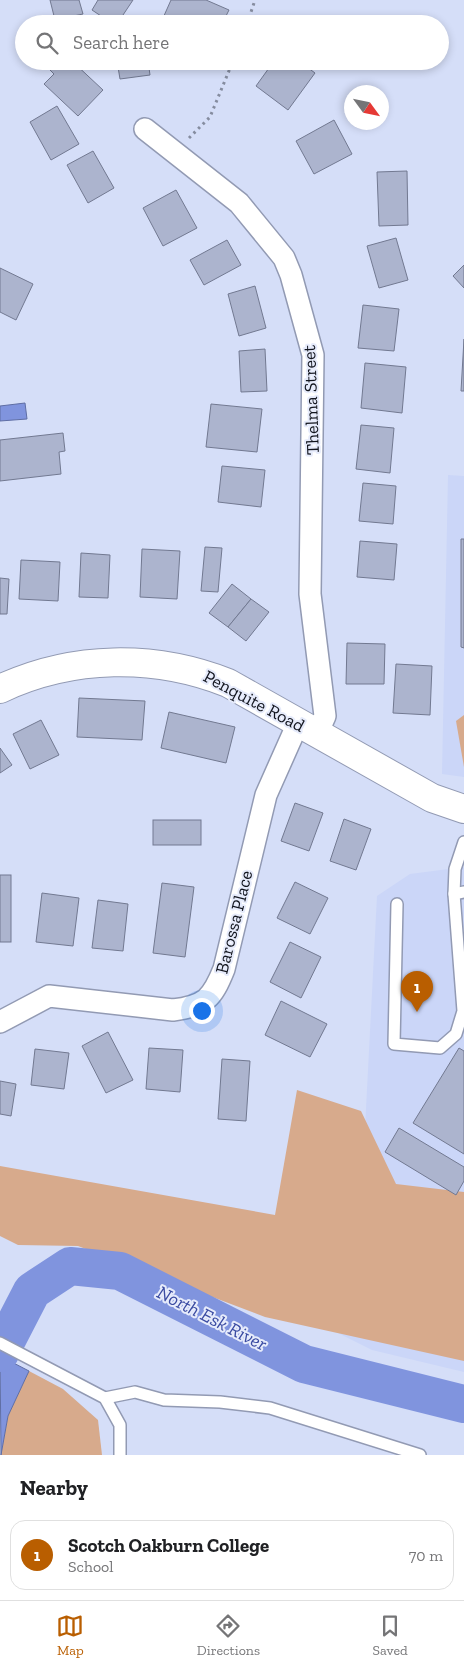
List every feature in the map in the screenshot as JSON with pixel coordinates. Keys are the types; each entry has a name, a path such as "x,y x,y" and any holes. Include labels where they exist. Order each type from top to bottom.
{"street":[{"name":"Thelma Street","path":"145,129 239,204 284,258 304,316 313,355 314,394 310,594 325,716 307,729"},
{"name":"Penquite Road","path":"0,689 48,671 91,664 127,661 198,671 228,683 432,798 464,809"},
{"name":"Barossa Place","path":"0,1022 49,996 173,1010 191,1008 206,1002 216,989 224,969 266,795 307,729"}],"lane":[{"path":"397,904 394,1044 440,1048 456,1034 463,1011 459,893 455,869 464,842"},
{"path":"0,1343 105,1398 120,1425 120,1455"},
{"path":"105,1398 135,1392 164,1400 220,1402 270,1408 420,1455"}],"path":[{"path":"250,15 255,0"},
{"path":"172,150 195,134 210,117 229,70"}],"shaded area":[{"path":"448,475 464,476 464,777 442,774"},
{"path":"464,715 464,767 456,721"},
{"path":"464,867 464,1372 372,1350 330,1329 365,1128 377,896 410,874"},
{"path":"297,1090 361,1111 396,1184 464,1192 464,1361 265,1317 78,1246 18,1245 0,1236 0,1166 275,1215"},
{"path":"29,1371 63,1389 98,1420 102,1455 1,1455 8,1416"}],"water":[{"path":"25,403 27,419 0,421 0,406"},
{"path":"0,1356 29,1371 8,1416 1,1455"}],"building":[{"path":"50,0 79,0 83,14 54,15"},
{"path":"98,0 133,0 123,15 100,15 92,10"},
{"path":"171,0 206,0 229,10 226,15 164,15"},
{"path":"50,70 82,70 103,90 78,116 44,84 54,74"},
{"path":"118,70 149,70 150,75 120,79"},
{"path":"268,70 311,70 315,73 288,110 256,86"},
{"path":"57,106 79,144 51,160 30,122"},
{"path":"334,120 352,154 314,174 296,141"},
{"path":"93,151 114,188 88,203 67,165"},
{"path":"407,171 408,225 379,226 377,172"},
{"path":"176,190 197,228 163,246 143,208"},
{"path":"396,238 408,280 379,288 367,246"},
{"path":"227,240 241,265 204,285 190,260"},
{"path":"464,265 464,288 453,276"},
{"path":"0,268 33,284 16,320 0,312"},
{"path":"255,286 266,328 239,336 228,294"},
{"path":"363,305 399,309 394,351 358,348"},
{"path":"464,339 464,391 461,391"},
{"path":"265,349 267,391 241,392 239,351"},
{"path":"365,363 406,367 402,413 361,408"},
{"path":"211,404 262,409 257,452 206,447"},
{"path":"361,425 394,428 390,473 356,469"},
{"path":"63,433 65,451 59,452 61,474 0,481 0,440"},
{"path":"222,466 265,470 261,507 218,502"},
{"path":"363,483 396,486 393,524 359,521"},
{"path":"461,539 464,539 464,648 461,647"},
{"path":"360,541 397,544 394,580 357,577"},
{"path":"205,547 222,548 218,592 201,591"},
{"path":"142,549 180,551 177,599 140,597"},
{"path":"81,553 110,555 108,598 79,597"},
{"path":"21,560 60,562 58,601 19,599"},
{"path":"0,578 9,579 7,614 0,614"},
{"path":"232,584 251,599 228,627 209,613"},
{"path":"251,599 269,612 246,641 228,627"},
{"path":"347,643 385,644 384,684 346,684"},
{"path":"396,664 432,666 430,715 393,713"},
{"path":"79,698 145,701 142,740 77,737"},
{"path":"169,712 235,727 226,763 161,748"},
{"path":"41,720 59,755 30,769 13,734"},
{"path":"0,748 12,765 0,773"},
{"path":"295,803 323,813 309,851 281,841"},
{"path":"344,819 371,829 356,870 330,861"},
{"path":"153,820 201,820 201,845 153,845"},
{"path":"0,875 11,875 11,942 0,942"},
{"path":"295,882 328,898 310,934 277,918"},
{"path":"162,883 194,887 185,957 153,953"},
{"path":"42,893 79,898 73,946 36,942"},
{"path":"98,900 128,904 123,951 92,948"},
{"path":"290,942 321,957 301,998 270,982"},
{"path":"281,1001 327,1024 310,1057 265,1035"},
{"path":"108,1032 133,1080 106,1093 82,1046"},
{"path":"149,1048 183,1050 180,1092 146,1089"},
{"path":"459,1048 464,1051 464,1154 413,1123"},
{"path":"35,1049 69,1053 64,1089 31,1085"},
{"path":"222,1059 250,1061 246,1121 218,1119"},
{"path":"0,1081 16,1084 11,1116 0,1114"},
{"path":"399,1128 464,1167 464,1181 456,1195 385,1152"}],"waterway":[{"name":"North Esk River","path":"0,1353 32,1291 70,1266 120,1271 304,1364 464,1404"}],"place":[{"name":"Scotch Oakburn College","path":"417,1012"}]}
